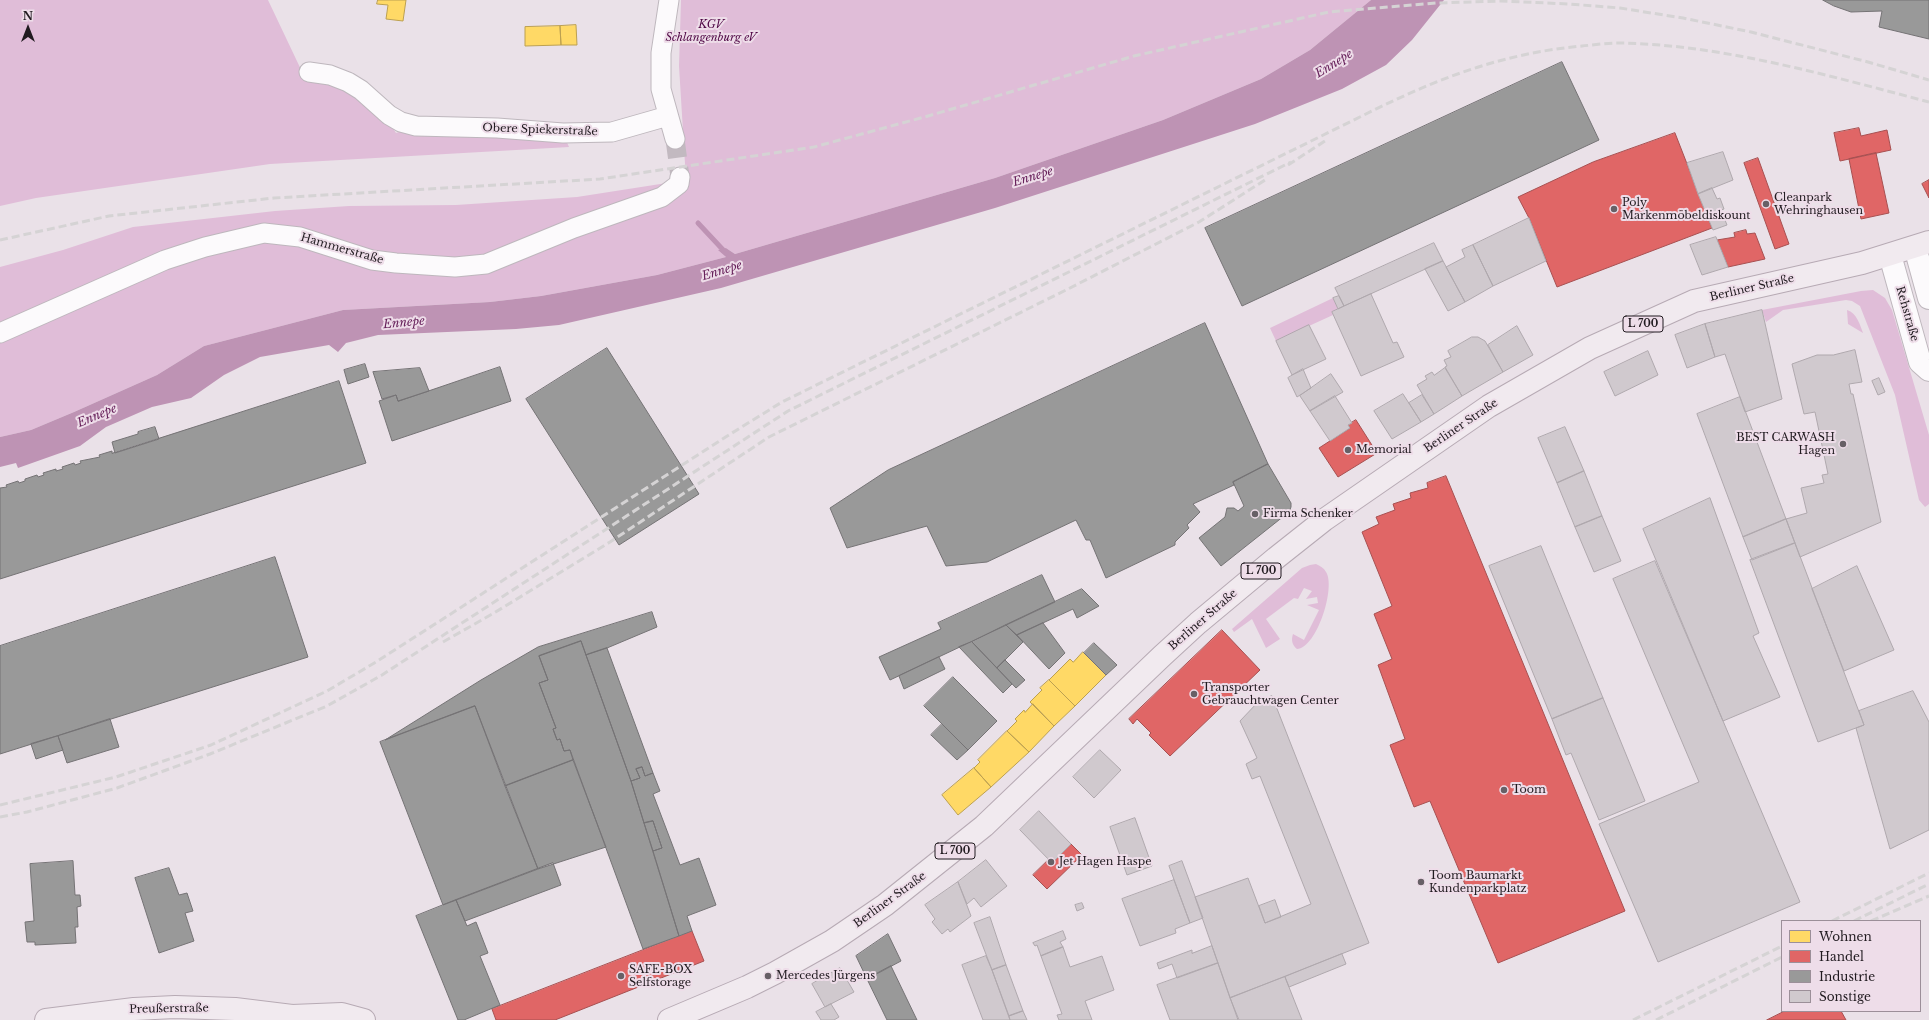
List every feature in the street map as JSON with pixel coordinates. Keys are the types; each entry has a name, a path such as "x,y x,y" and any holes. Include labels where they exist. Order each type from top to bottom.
{"main road":[{"name":"Berliner Straße","path":"669,1020 747,988 832,941 886,905 984,826 1162,656 1198,623 1276,558 1324,520 1489,406 1590,348 1694,301 1851,266 1922,244"},
{"name":"Preußerstraße","path":"46,1020 134,1009 175,1007 235,1009 296,1018 342,1014 364,1020"}],"street":[{"path":"670,0 661,53 660,89 675,138"},
{"name":"Obere Spiekerstraße","path":"309,72 330,75 348,82 361,90 389,115 401,122 416,126 497,128 563,133 612,132 668,116"},
{"name":"Hammerstraße","path":"0,333 165,260 205,247 264,233 300,236 372,260 455,267 486,264 574,228 662,197 679,184 680,177"},
{"path":"1922,244 1929,298"},
{"name":"Rehstraße","path":"1890,255 1920,362 1929,370"}],"green space":[{"path":"0,0 268,0 305,78 339,83 391,125 396,133 416,126 563,133 569,147 270,164 36,198 0,206"},
{"name":"KGV Schlangenburg eV","path":"681,0 1371,0 1310,50 1261,79 1163,120 995,178 735,254 726,248 719,249 726,257 657,275 541,296 490,302 343,310 204,346 157,375 31,430 0,437 0,267 63,250 133,227 275,211 349,206 456,205 577,197 686,180 679,66"},
{"path":"1873,290 1885,298 1892,310 1929,435 1929,504 1925,507 1919,500 1895,395 1860,306 1852,301 1846,300 1783,310 1766,322 1762,310"},
{"path":"1333,298 1338,309 1332,312 1333,315 1276,341 1270,328"},
{"path":"1847,310 1856,316 1863,333 1848,324"},
{"path":"1316,564 1323,568 1326,572 1328,590 1323,616 1318,628 1311,639 1304,646 1297,649 1294,646 1292,642 1293,634 1304,640 1319,610 1307,605 1318,603 1317,597 1306,599 1312,591 1304,588 1298,599 1294,598 1266,619 1280,639 1266,648 1252,619 1234,632 1232,629 1302,568"}],"water":[{"name":"Ennepe","path":"1371,0 1444,0 1412,40 1386,65 1342,89 1255,124 995,208 721,288 559,325 516,329 378,335 346,343 338,352 329,345 260,357 224,375 191,398 152,407 106,427 80,446 18,468 16,463 0,467 0,437 31,430 157,375 204,346 343,310 490,302 541,296 657,275 726,257 718,250 726,248 735,254 995,178 1163,120 1261,79 1310,50"}],"building: Wohnen":[{"path":"378,0 406,0 403,21 386,19 388,5 377,4"},
{"path":"576,25 577,45 561,45 560,26"},
{"path":"560,26 561,45 525,46 525,27"},
{"path":"1083,652 1106,675 1075,706 1049,680 1070,659 1073,662"},
{"path":"1049,680 1075,706 1054,726 1030,702 1042,690 1040,688"},
{"path":"1033,704 1054,726 1029,752 1007,731 1017,721 1015,719"},
{"path":"1007,731 1029,752 991,787 974,768 980,762 978,760"},
{"path":"974,768 991,787 958,815 942,795"}],"building: Handel":[{"path":"1859,128 1861,136 1887,130 1891,150 1840,161 1834,133"},
{"name":"Poly Markenmöbeldiskount","path":"1675,133 1712,228 1557,287 1529,218 1518,197 1593,162"},
{"path":"1876,153 1889,213 1861,219 1849,159"},
{"name":"Cleanpark Wehringhausen","path":"1758,158 1789,244 1775,249 1744,163"},
{"path":"1929,180 1929,198 1922,184"},
{"path":"1746,230 1747,234 1755,233 1765,259 1728,267 1717,240 1735,237 1734,233"},
{"name":"Memorial","path":"1356,420 1377,453 1338,477 1319,448 1350,428 1348,425"},
{"path":"1446,476 1625,911 1498,963 1430,801 1414,807 1390,745 1405,739 1378,665 1392,659 1374,614 1392,606 1362,532 1379,524 1376,517 1395,510 1393,504 1411,498 1410,493 1428,488 1427,483"},
{"name":"Transporter Gebrauchtwagen Center","path":"1222,630 1260,670 1170,756 1149,735 1151,733 1137,719 1133,724 1129,719"},
{"path":"1068,841 1082,855 1047,889 1033,875"},
{"path":"692,931 704,961 555,1020 496,1020 492,1009"},
{"path":"1783,1012 1842,1012 1846,1020 1767,1020"}],"building: Industrie":[{"path":"1823,0 1929,0 1929,39 1879,27 1882,11 1851,12"},
{"path":"1562,62 1599,140 1242,306 1205,228"},
{"path":"1205,323 1268,464 1233,482 1234,485 1193,504 1200,512 1187,525 1189,528 1175,542 1175,545 1106,578 1090,540 1086,540 1076,520 987,562 946,566 927,526 847,548 830,508 888,470"},
{"path":"607,348 699,494 619,545 526,399"},
{"path":"365,364 369,377 348,384 344,370"},
{"path":"500,367 511,401 392,441 379,401 396,395 398,401"},
{"path":"420,368 429,391 398,401 396,395 382,399 373,372"},
{"path":"339,381 366,463 0,579 0,488 7,487 6,485 18,481 19,483 25,481 25,479 37,475 38,477 44,475 43,473 56,469 56,471 63,469 62,467 74,463 75,465 81,463 80,461 100,457 99,455 112,451 112,453"},
{"path":"155,427 159,439 115,453 112,442"},
{"name":"Firma Schenker","path":"1268,464 1291,503 1289,512 1221,566 1199,538 1225,517 1227,508 1234,508 1238,511 1244,506 1233,482"},
{"path":"275,557 308,657 0,754 0,646"},
{"path":"1042,575 1055,602 890,680 879,657 941,629 938,623"},
{"path":"1082,589 1099,606 1077,618 1073,609 1017,635 1006,625"},
{"path":"652,612 657,627 607,648 586,655 581,641 539,656 548,680 539,683 556,728 553,729 557,740 560,739 564,751 570,750 573,760 505,786 475,706 385,740 481,680 538,647"},
{"path":"1043,623 1065,653 1049,669 1017,635"},
{"path":"1006,625 1023,642 997,668 972,642"},
{"path":"581,641 631,781 679,936 643,949 570,750 564,751 560,739 557,740 553,729 556,728 539,683 548,680 539,656"},
{"path":"972,642 1012,684 1003,693 959,647"},
{"path":"1094,643 1117,665 1106,675 1084,653"},
{"path":"607,648 653,773 645,776 642,767 636,769 640,778 631,781 586,655"},
{"path":"939,657 945,669 904,689 899,676"},
{"path":"1005,660 1025,680 1016,688 997,668"},
{"path":"953,677 997,721 968,750 924,706"},
{"path":"475,706 538,869 443,905 380,742"},
{"path":"110,719 119,747 67,763 58,736"},
{"path":"942,724 968,750 957,760 931,735"},
{"path":"58,736 63,750 36,759 31,744"},
{"path":"573,760 606,847 538,869 505,786"},
{"path":"642,767 645,776 653,773 660,791 653,794 680,865 699,858 716,905 687,916 692,931 679,936 653,851 662,848 653,821 644,823 631,781 640,778 636,769"},
{"path":"653,821 662,848 653,851 644,823"},
{"path":"73,861 75,895 80,895 81,906 77,907 78,927 75,927 76,943 35,945 35,942 27,942 25,922 34,921 30,864"},
{"path":"553,863 561,885 465,921 456,900"},
{"path":"169,868 179,895 187,893 193,911 185,913 194,941 159,953 135,878"},
{"path":"456,900 467,926 476,922 488,953 480,956 500,1005 464,1020 458,1020 416,916"},
{"path":"888,934 901,961 867,979 856,956"},
{"path":"891,966 917,1020 887,1020 867,979"}],"building: Sonstige":[{"path":"1723,152 1733,180 1698,194 1687,163"},
{"path":"1712,188 1717,199 1720,198 1724,209 1721,210 1727,225 1713,230 1698,194"},
{"path":"1529,218 1546,261 1493,286 1473,245"},
{"path":"1716,237 1728,267 1702,275 1690,245"},
{"path":"1434,243 1443,261 1344,306 1335,288"},
{"path":"1473,245 1493,286 1465,302 1446,267 1465,257 1462,250"},
{"path":"1443,261 1465,302 1448,311 1425,269"},
{"path":"1371,294 1393,343 1397,342 1404,357 1361,376 1332,312"},
{"path":"1339,296 1344,306 1338,309 1333,298"},
{"path":"1762,310 1782,399 1745,412 1725,354 1715,357 1705,324"},
{"path":"1705,324 1715,357 1687,368 1675,335"},
{"path":"1309,325 1326,359 1292,375 1276,341"},
{"path":"1517,326 1533,355 1503,372 1488,345"},
{"path":"1472,337 1478,337 1485,341 1503,372 1462,396 1445,367 1447,366 1444,360 1451,357 1448,351"},
{"name":"BEST CARWASH Hagen","path":"1855,350 1862,382 1849,384 1851,394 1853,394 1881,522 1800,557 1786,519 1807,513 1801,488 1824,483 1822,475 1828,474 1815,412 1804,414 1792,364 1817,355 1833,355"},
{"path":"1648,351 1658,375 1615,396 1604,372"},
{"path":"1445,368 1462,396 1434,414 1417,385 1427,379 1425,376 1432,372 1434,375"},
{"path":"1303,369 1311,388 1297,397 1288,378"},
{"path":"1331,374 1343,392 1310,411 1300,396"},
{"path":"1879,378 1885,392 1878,395 1872,381"},
{"path":"1403,394 1421,422 1392,439 1374,411"},
{"path":"1422,395 1434,414 1421,422 1409,403"},
{"path":"1335,396 1352,423 1348,425 1350,428 1330,441 1310,411"},
{"path":"1740,397 1786,519 1743,537 1697,414"},
{"path":"1565,427 1584,471 1557,483 1538,438"},
{"path":"1584,471 1602,516 1575,527 1557,483"},
{"path":"1710,498 1759,633 1753,636 1780,697 1723,721 1643,529"},
{"path":"1602,516 1621,561 1594,572 1575,527"},
{"path":"1786,519 1795,543 1752,560 1743,537"},
{"path":"1795,543 1864,725 1818,742 1750,560"},
{"path":"1541,546 1603,698 1552,719 1489,566"},
{"path":"1655,561 1800,902 1658,962 1599,824 1699,782 1613,579"},
{"path":"1857,566 1894,650 1844,671 1812,589"},
{"path":"1913,691 1929,722 1929,830 1890,849 1856,728 1864,725 1859,711"},
{"path":"1272,696 1369,943 1230,998 1195,897 1248,878 1265,923 1311,904 1260,776 1252,779 1246,764 1257,758 1240,721 1259,701"},
{"path":"1603,698 1645,801 1599,820 1571,753 1566,755 1552,719"},
{"path":"1100,750 1121,770 1094,798 1073,777"},
{"path":"1039,811 1071,844 1052,863 1020,830"},
{"path":"1135,818 1152,866 1127,875 1110,827"},
{"path":"986,860 1007,886 981,907 974,898 967,904 958,882"},
{"path":"1182,861 1203,918 1190,923 1169,866"},
{"path":"1174,880 1190,923 1175,929 1176,933 1140,946 1122,899"},
{"path":"958,882 971,916 950,932 948,929 942,934 932,922 935,919 925,905"},
{"path":"1275,900 1281,917 1265,923 1259,906"},
{"path":"1082,903 1084,908 1077,911 1075,905"},
{"path":"990,917 1006,965 992,970 974,923"},
{"path":"1063,931 1066,939 1060,942 1063,947 1041,956 1037,945 1035,946 1033,943"},
{"path":"1212,946 1218,963 1177,978 1172,964 1159,969 1157,963 1192,950 1192,953"},
{"path":"1063,947 1070,967 1102,956 1114,990 1085,1001 1092,1020 1059,1020 1057,1015 1062,1014 1041,956"},
{"path":"1342,954 1346,964 1289,987 1285,977"},
{"path":"986,956 1010,1020 983,1020 962,965"},
{"path":"1218,963 1238,1020 1170,1020 1157,985"},
{"path":"1006,965 1023,1011 1009,1016 992,970"},
{"path":"840,968 854,992 825,1007 812,984"},
{"path":"1285,977 1302,1020 1239,1020 1230,998"},
{"path":"831,1004 839,1017 834,1020 821,1020 816,1012"},
{"path":"1023,1011 1027,1020 1010,1020 1009,1016"}],"waterway":[{"path":"698,223 726,253"}],"tunnel":[{"path":"675,139 680,177"}],"railway":[{"path":"0,240 109,216 274,198 600,179 814,147 928,116 1134,56 1329,12 1436,3 1501,1 1620,8 1683,18 1751,32 1868,62 1929,80"},
{"path":"0,805 116,777 211,745 327,691 376,662 782,402 1372,111 1448,77 1474,68 1526,54 1554,49 1613,43 1657,45 1696,49 1775,63 1929,102"},
{"path":"1288,165 1328,139"},
{"path":"0,817 27,812 117,788 210,754 327,706 382,675 788,411 1291,162"},
{"path":"443,642 494,613 610,542 769,437 1068,289 1199,222 1265,180"},
{"path":"1834,920 1929,873"},
{"path":"1856,920 1929,884"},
{"path":"1873,920 1929,896"},
{"path":"1633,1020 1781,946"},
{"path":"1656,1020 1781,958"}],"place":[{"name":"Cleanpark Wehringhausen","path":"1766,204"},
{"name":"Poly Markenmöbeldiskount","path":"1614,209"},
{"name":"BEST CARWASH Hagen","path":"1843,444"},
{"name":"Memorial","path":"1348,450"},
{"name":"Firma Schenker","path":"1255,514"},
{"name":"Transporter Gebrauchtwagen Center","path":"1194,694"},
{"name":"Toom","path":"1504,790"},
{"name":"Jet Hagen Haspe","path":"1051,862"},
{"name":"Toom Baumarkt Kundenparkplatz","path":"1421,882"},
{"name":"SAFE-BOX Selfstorage","path":"621,976"},
{"name":"Mercedes Jürgens","path":"768,976"}]}
